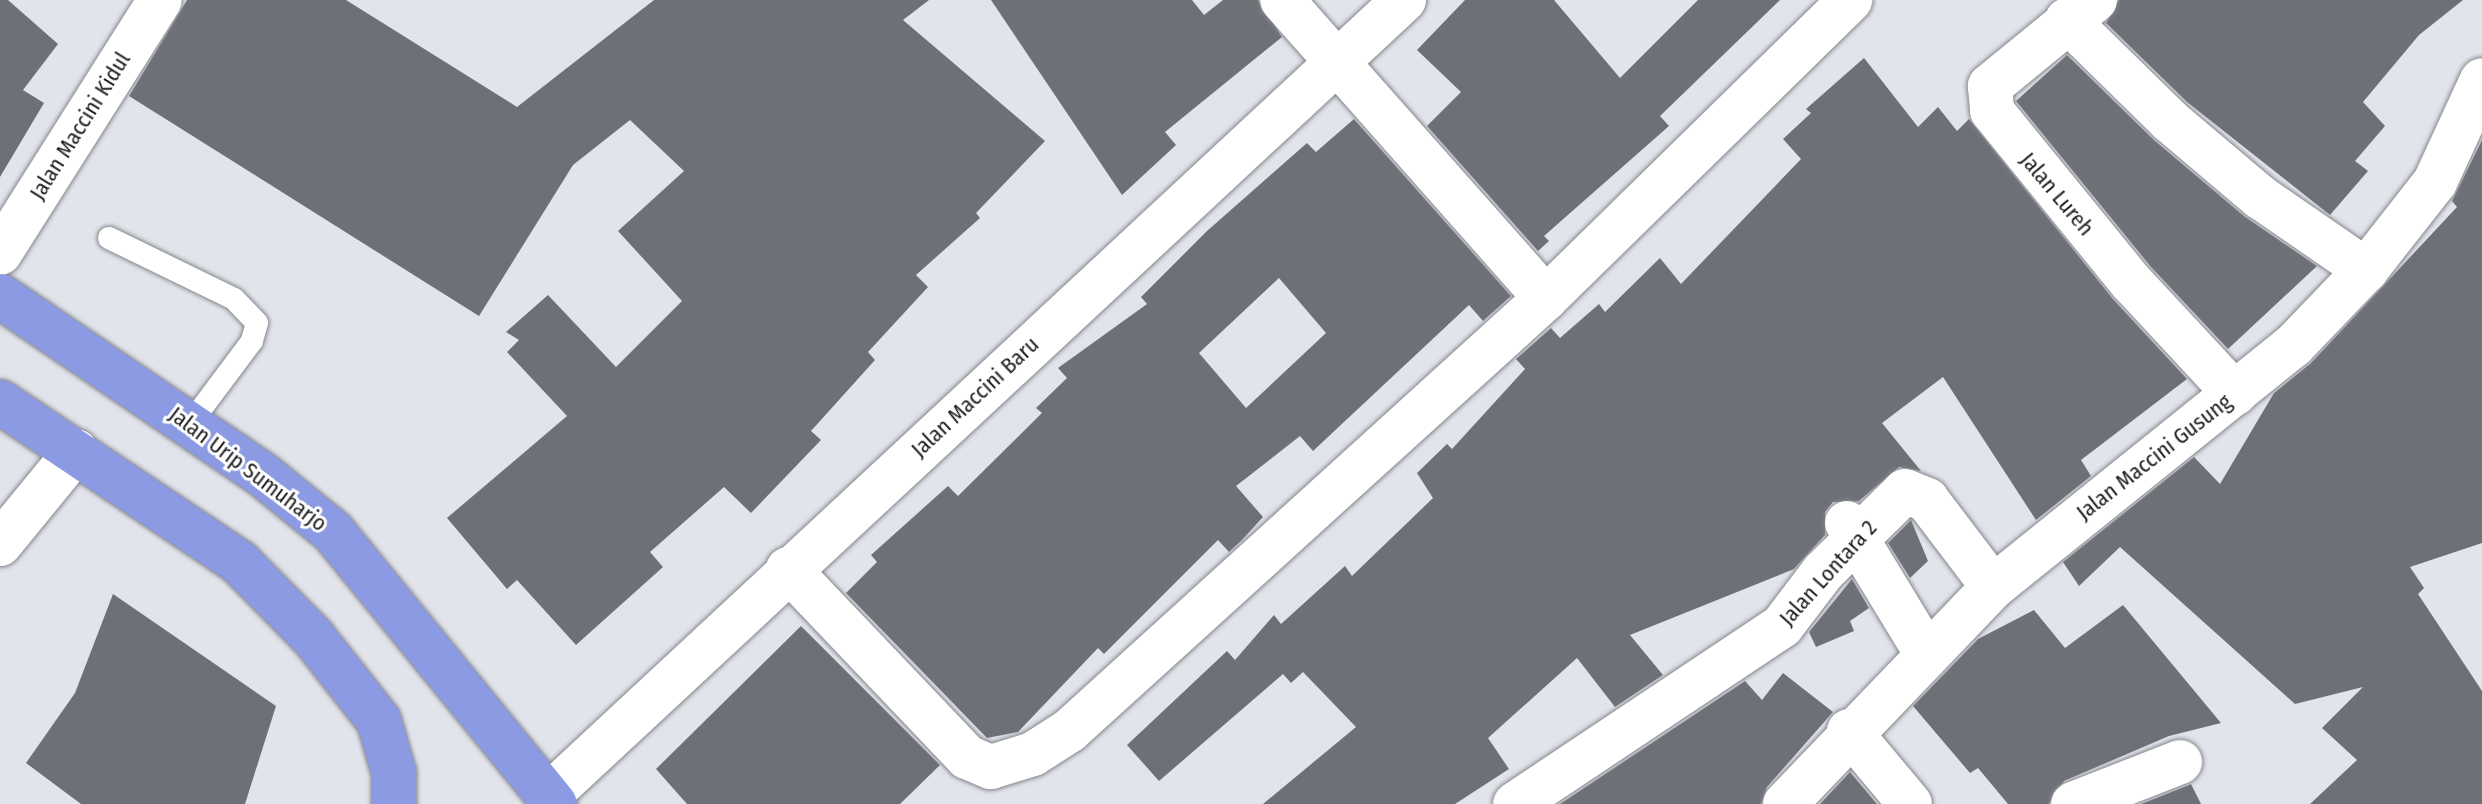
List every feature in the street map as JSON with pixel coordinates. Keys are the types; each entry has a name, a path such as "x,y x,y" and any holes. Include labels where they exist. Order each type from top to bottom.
{"highway":[{"name":"Jalan Urip Sumuharjo","path":"0,296 190,424 333,532 552,800"},
{"path":"0,402 239,562 313,637 379,721 394,773 394,804"}],"street":[{"name":"Jalan Maccini Kidul","path":"0,253 160,0"},
{"path":"1282,0 1546,298"},
{"name":"Jalan Maccini Baru","path":"552,800 788,569 1340,63 1404,0"},
{"path":"788,569 967,757 991,767 1013,763 1069,731 1546,298 1850,0"},
{"path":"2081,10 2249,188 2366,270"},
{"name":"Jalan Lureh","path":"2081,10 1990,86 1992,111 2132,283 2235,394"},
{"name":"Jalan Maccini Gusung","path":"1785,804 1849,731 1993,587 2235,394 2366,270 2435,182 2482,80"},
{"path":"0,544 76,451"},
{"name":"Jalan Lontara 2","path":"1515,804 1782,626 1852,531 1905,491 1915,490 1993,587"},
{"path":"1852,531 1926,653"},
{"path":"1849,731 1910,804"},
{"path":"2073,804 2180,762"}],"lane":[{"path":"109,238 234,299 257,323 252,341 190,424"}],"building":[{"path":"0,0 8,0 58,44 23,90 44,103 0,177"},
{"path":"187,0 346,0 517,107 654,0 929,0 903,20 1045,141 976,213 980,218 916,275 928,287 868,352 875,360 811,431 821,440 751,513 724,487 650,552 663,567 576,645 517,580 507,589 447,518 567,416 507,352 519,340 506,332 548,295 616,367 682,301 618,231 684,171 630,120 573,165 479,316 129,96"},
{"path":"991,0 1192,0 1204,15 1223,0 1258,0 1282,37 1165,132 1176,145 1122,195"},
{"path":"1465,0 1554,0 1620,78 1698,0 1780,0 1660,116 1669,126 1544,236 1549,241 1538,251 1427,126 1461,92 1417,50"},
{"path":"2119,0 2463,0 2419,35 2363,102 2385,126 2355,161 2368,171 2330,215 2187,102 2106,23"},
{"path":"2067,55 2154,140 2244,216 2317,266 2228,349 2151,267 2016,101"},
{"path":"1864,58 1918,127 1938,107 1957,131 1969,119 2113,299 2187,379 2081,460 2091,476 2036,520 1943,377 1882,423 1921,471 1899,467 1859,501 1833,502 1825,512 1825,535 1794,569 1630,635 1663,675 1615,707 1577,658 1488,738 1509,769 1455,804 1263,804 1356,727 1303,672 1291,683 1283,674 1159,781 1127,745 1227,651 1235,660 1274,615 1281,624 1345,566 1352,576 1433,498 1417,473 1447,444 1452,449 1525,369 1516,359 1551,328 1560,338 1599,304 1605,312 1660,258 1681,284 1801,159 1783,139 1811,113 1806,109"},
{"path":"1354,119 1511,296 1483,321 1469,305 1313,451 1300,436 1236,486 1263,517 1242,540 1229,552 1218,540 1104,654 1098,648 1018,732 987,738 846,593 877,562 871,555 948,486 958,496 1042,413 1036,408 1067,378 1058,368 1147,304 1141,297 1207,231 1307,143 1316,152","holes":["1279,278 1326,333 1246,408 1199,353"]},
{"path":"2482,140 2482,543 2410,567 2424,588 2418,594 2482,691 2482,804 2310,804 2357,760 2322,728 2363,687 2295,704 2120,547 2079,586 2063,562 2194,457 2220,484 2274,393 2311,363 2457,207 2452,201"},
{"path":"1911,520 1928,561 1910,578 1888,543"},
{"path":"1852,579 1869,608 1850,621 1854,631 1816,647 1809,632"},
{"path":"113,594 276,706 245,804 81,804 26,763 75,693"},
{"path":"2123,605 2221,723 2169,736 2064,781 2049,804 2008,804 1978,768 1970,773 1913,706 1978,639 2034,610 2065,648"},
{"path":"801,626 940,765 900,804 687,804 656,769"},
{"path":"1783,673 1833,712 1767,787 1761,804 1560,804 1745,681 1762,700"},
{"path":"1850,772 1877,804 1820,804"},
{"path":"2189,785 2201,804 2141,804"}]}
